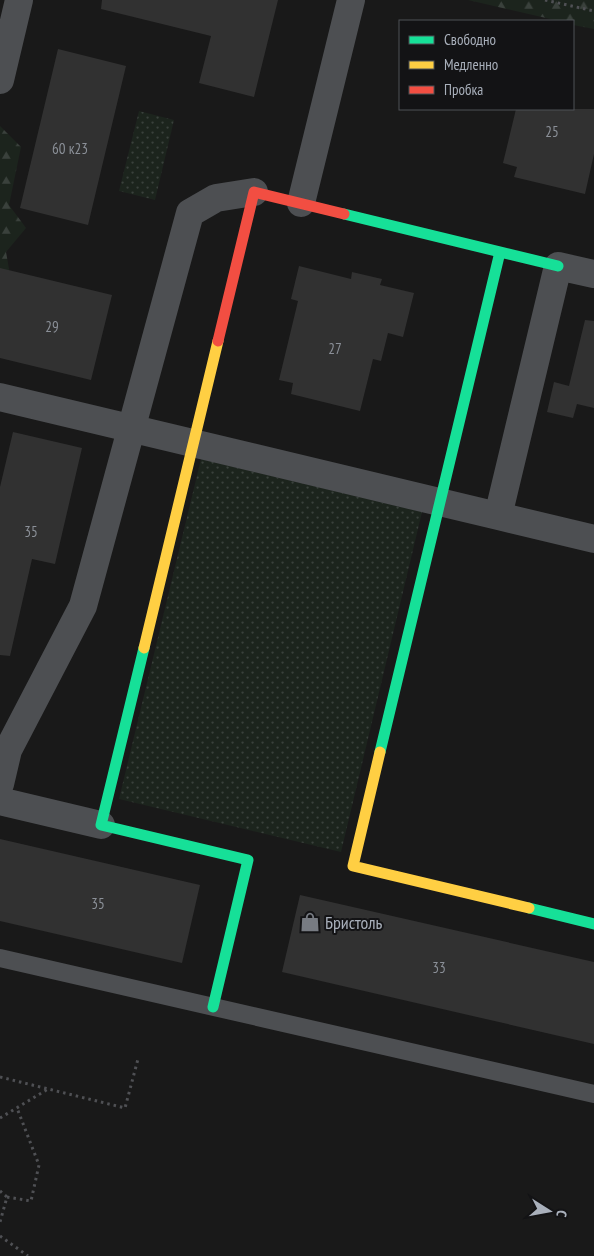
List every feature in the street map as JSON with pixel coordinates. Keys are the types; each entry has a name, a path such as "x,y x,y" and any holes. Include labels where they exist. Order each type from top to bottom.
{"street":[{"path":"0,80 19,0"},
{"path":"301,203 351,0"},
{"path":"101,825 254,192"},
{"path":"0,784 8,750 83,606 190,213 216,198 254,192 594,274"},
{"path":"500,252 353,866 594,924"},
{"path":"498,516 558,266"},
{"path":"0,397 594,539"},
{"path":"0,801 248,860 213,1006"}],"lane":[{"path":"0,958 594,1094"}],"path":[{"path":"545,0 594,12"},
{"path":"0,1077 125,1108 138,1059"},
{"path":"0,1118 48,1089"},
{"path":"0,1191 7,1197 31,1201 39,1165 17,1108"},
{"path":"0,1222 7,1197"},
{"path":"0,1236 28,1256"}],"green space":[{"path":"468,0 594,0 594,29 574,25 574,20 555,20"},
{"path":"139,111 174,120 155,200 119,191"},
{"path":"0,126 21,147 9,205 26,228 6,252 19,325 0,330"},
{"path":"201,459 422,512 341,852 119,799"}],"building":[{"path":"102,0 278,0 254,97 199,83 211,36 101,9"},
{"path":"58,49 126,66 88,225 20,208"},
{"path":"594,109 594,154 585,194 514,177 517,167 503,163 516,110"},
{"path":"299,266 351,279 352,272 382,279 380,285 414,293 403,337 388,333 381,361 373,359 360,411 291,394 293,383 279,380 298,301 291,299"},
{"path":"0,268 112,295 91,380 0,358"},
{"path":"585,320 594,321 594,408 577,404 573,418 547,412 554,382 569,386"},
{"path":"13,432 82,448 55,564 32,559 10,656 0,655 0,487"},
{"path":"0,839 200,885 182,963 0,921"},
{"path":"300,895 594,962 594,1044 282,972"}],"traffic: fast":[{"path":"344,214 558,266"},
{"path":"380,752 500,252"},
{"path":"144,648 101,825 248,860 213,1007"},
{"path":"529,908 594,924"}],"traffic: slow":[{"path":"144,648 218,341"},
{"path":"380,752 353,866 529,908"}],"traffic: jam":[{"path":"218,341 254,192 344,214"}],"place":[{"name":"Бристоль","path":"310,922"}]}
